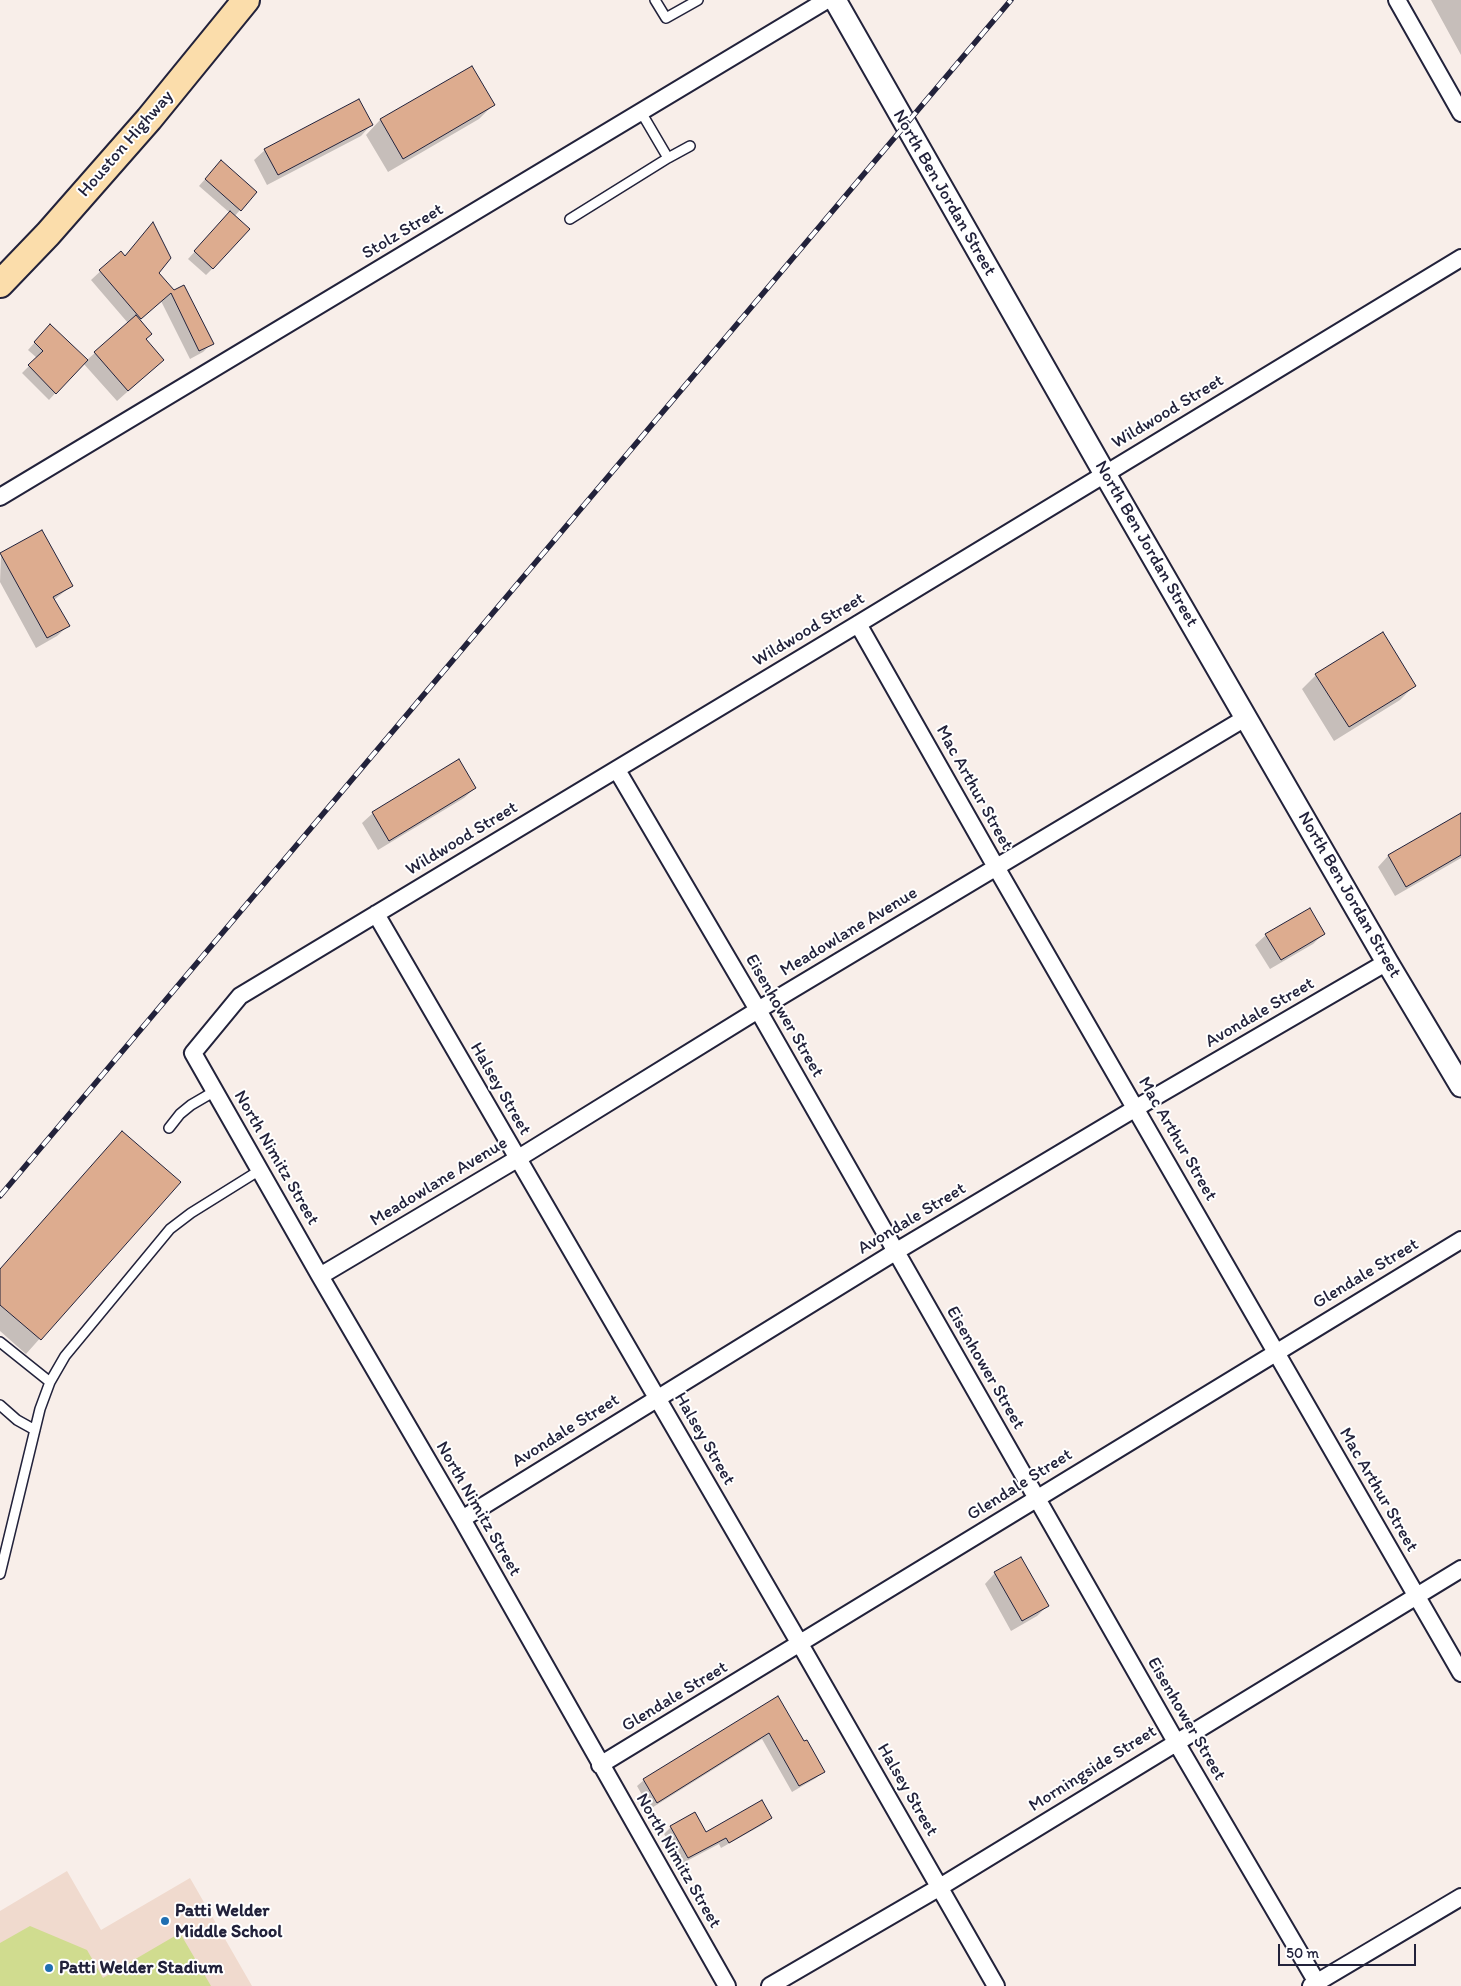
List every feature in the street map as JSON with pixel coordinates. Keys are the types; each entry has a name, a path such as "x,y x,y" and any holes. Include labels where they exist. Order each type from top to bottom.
{"main road":[{"name":"Houston Highway","path":"0,284 48,234 149,120 246,0"}],"street":[{"name":"Stolz Street","path":"0,497 826,0"},
{"name":"North Ben Jordan Street","path":"835,0 1105,474 1387,962 1455,1061 1461,1086"},
{"path":"1397,0 1461,113"},
{"name":"Wildwood Street","path":"193,1053 240,996 617,770 1461,258"},
{"name":"Mac Arthur Street","path":"858,624 996,868 1461,1673"},
{"name":"Meadowlane Avenue","path":"320,1276 517,1159 758,1010 1247,718"},
{"name":"Eisenhower Street","path":"617,770 758,1010 1315,1985"},
{"name":"Halsey Street","path":"376,914 940,1886 996,1986"},
{"name":"Avondale Street","path":"462,1519 895,1252 1136,1108 1387,962"},
{"name":"North Nimitz Street","path":"193,1053 462,1519 727,1986"},
{"name":"Glendale Street","path":"600,1765 1461,1240"},
{"name":"Morningside Street","path":"770,1986 940,1886 1461,1569"},
{"path":"1315,1985 1461,1897"}],"lane":[{"path":"655,0 666,18 698,0"},
{"path":"641,112 668,158"},
{"path":"570,219 690,146"},
{"path":"169,1128 180,1114 191,1105 215,1091"},
{"path":"0,1574 40,1409 50,1382 64,1356 170,1229 191,1213 260,1170"},
{"path":"0,1342 50,1382"},
{"path":"0,1405 17,1420 35,1430"}],"shaded area":[{"name":"Patti Welder Middle School","path":"67,1871 101,1930 190,1878 252,1986 0,1986 0,1911"}],"green space":[{"path":"30,1926 87,1950 103,1978 180,1933 211,1986 0,1986 0,1943"}],"building":[{"path":"472,66 495,105 403,159 380,119"},
{"path":"359,99 373,125 278,175 264,149"},
{"path":"221,160 257,192 241,211 205,179"},
{"path":"230,211 250,229 213,269 194,251"},
{"path":"153,222 171,258 159,273 174,290 184,285 214,344 199,351 171,293 141,319 99,270 121,251 125,256"},
{"path":"136,315 152,334 146,339 164,360 128,391 94,352"},
{"path":"50,324 88,360 56,394 28,365 43,351 34,342"},
{"path":"42,530 73,586 53,597 70,626 47,638 0,553"},
{"path":"1383,632 1416,686 1349,727 1315,674"},
{"path":"459,759 476,788 389,841 372,812"},
{"path":"1461,813 1461,855 1406,887 1388,855"},
{"path":"1310,908 1325,934 1281,960 1265,934"},
{"path":"122,1131 181,1182 41,1340 0,1305 0,1269"},
{"path":"1021,1557 1049,1606 1022,1621 994,1572"},
{"path":"778,1696 804,1741 807,1740 825,1772 799,1786 769,1733 657,1803 643,1779"},
{"path":"762,1800 772,1818 729,1843 726,1838 688,1858 670,1826 695,1812 706,1832"}],"railway":[{"path":"0,1196 1011,0"}],"place":[{"name":"Patti Welder Middle School","path":"165,1921"},
{"name":"Patti Welder Stadium","path":"49,1968"}]}
